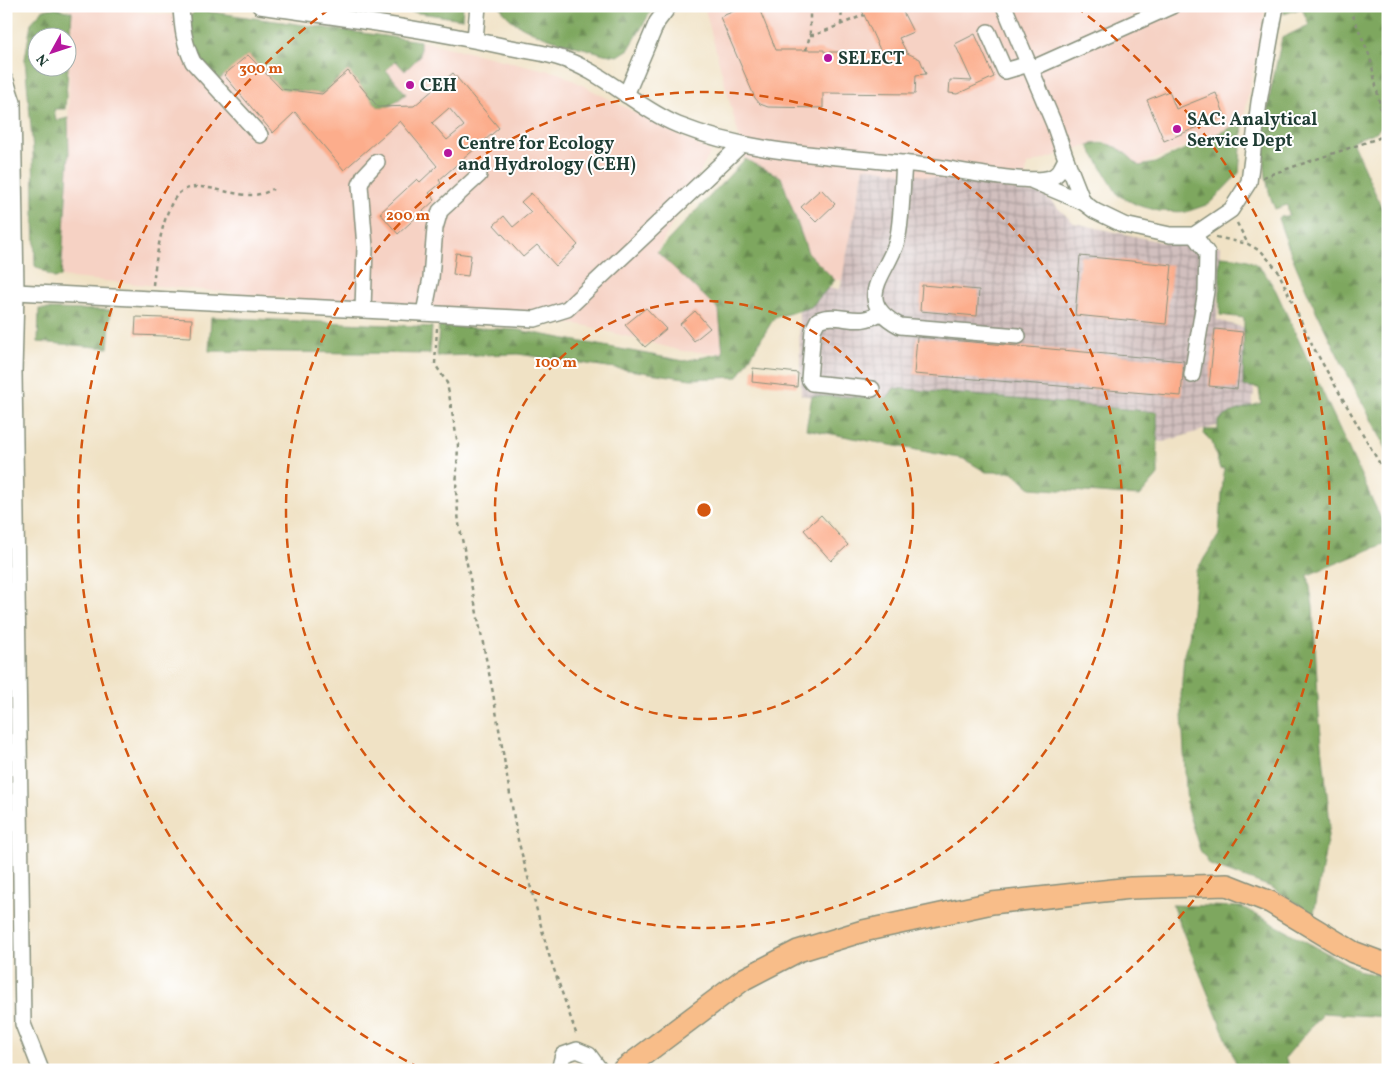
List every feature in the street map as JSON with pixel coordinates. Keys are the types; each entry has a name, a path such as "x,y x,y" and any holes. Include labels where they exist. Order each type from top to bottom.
{"highway":[{"path":"622,1070 744,979 798,951 863,931 992,903 1131,888 1227,885 1270,902 1353,952 1388,965"}],"street":[{"path":"181,6 185,42 193,62 260,136"},
{"path":"260,6 475,39 558,57 607,81 626,95 677,125 741,144 781,152 904,164 1029,180 1051,178 1060,172 1066,159"},
{"path":"475,39 478,6"},
{"path":"626,95 657,22 669,6"},
{"path":"1004,6 1054,124 1083,202"},
{"path":"988,32 1005,71 1030,67 1172,6"},
{"path":"1029,180 1083,202 1095,211 1124,225 1170,235 1194,235 1230,210 1249,182 1259,102 1276,6"},
{"path":"6,81 13,102 16,292 14,372 23,1024 41,1070"},
{"path":"16,292 535,319 567,309 741,144"},
{"path":"363,310 365,247 360,185 364,176 377,162"},
{"path":"904,164 896,243 874,290 876,305 887,319 900,326 1018,336"},
{"path":"431,314 434,228 440,211 479,176"},
{"path":"1192,375 1206,291 1207,253 1194,235"},
{"path":"872,389 812,383 809,379 813,330 818,320 824,318 864,321 881,312"},
{"path":"559,1070 563,1056 577,1050 589,1055 600,1070"}],"path":[{"path":"64,6 65,8 68,6"},
{"path":"806,50 810,34 810,6"},
{"path":"840,25 842,6"},
{"path":"1249,182 1379,138 1386,130 1370,57 1350,6"},
{"path":"810,34 815,35 864,15"},
{"path":"152,299 157,247 173,199 182,190 195,187 244,195 263,195 273,189"},
{"path":"1230,210 1248,244"},
{"path":"1194,235 1248,244 1262,252 1278,271 1312,345 1388,478"},
{"path":"431,314 435,364 447,384 458,445 456,491 459,524 493,693 517,836 548,952 583,1052"}],"shaded area":[{"path":"70,6 89,6 420,41 559,73 711,152 657,252 719,310 724,353 682,351 583,325 61,277 68,146 69,78 78,78 78,28 70,28"},
{"path":"704,6 1266,6 1243,122 1139,166 1115,146 1102,141 1088,145 1027,165 1024,191 864,167 842,280 835,280 808,253 781,177 745,159"},
{"path":"864,167 1043,194 1074,223 1171,244 1221,246 1217,320 1245,328 1254,393 1250,416 1163,442 801,395 798,286 840,289"}],"green space":[{"path":"370,6 463,6 462,19"},
{"path":"500,6 654,6 629,49 618,56 562,42 531,31 507,16"},
{"path":"1284,6 1388,6 1388,121 1376,132 1352,141 1388,222 1388,452 1329,337 1289,249 1278,218 1289,215 1287,205 1275,209 1268,188 1264,145 1269,102 1282,38 1309,25 1302,8 1284,14"},
{"path":"54,8 72,12 71,28 30,28 31,23 43,10"},
{"path":"196,10 420,41 420,56 405,71 396,61 386,70 406,94 390,106 378,107 348,71 322,94 281,89 248,55 219,80 194,51 188,18"},
{"path":"28,41 28,78 67,78 65,109 54,109 56,121 68,118 69,153 61,277 54,278 35,266 33,151 25,59"},
{"path":"1243,122 1239,173 1209,204 1186,212 1159,211 1137,205 1118,195 1088,145 1103,144 1116,147 1139,166 1155,163"},
{"path":"745,159 781,177 808,253 835,280 811,307 774,318 738,377 691,379 518,354 437,356 439,326 518,330 684,361 723,353 719,310 657,252"},
{"path":"1220,256 1241,258 1254,263 1265,274 1276,291 1388,534 1388,542 1308,575 1313,607 1319,715 1330,824 1314,914 1271,887 1210,865 1200,850 1187,809 1181,695 1184,654 1189,638 1196,571 1219,535 1224,468 1220,469 1212,442 1204,434 1205,430 1218,430 1218,421 1232,412 1261,403 1259,388 1243,386 1244,318 1220,315"},
{"path":"39,309 111,310 108,348 38,342"},
{"path":"211,317 432,327 430,354 209,351"},
{"path":"894,388 1157,412 1158,475 1140,496 1031,488 1013,472 986,472 964,459 806,429 812,396 887,398"},
{"path":"1172,905 1242,907 1362,972 1388,976 1388,1017 1323,1013 1285,1058 1290,1070 1239,1070"}],"building":[{"name":"SELECT","path":"746,6 758,6 776,50 881,52 860,6 900,6 913,32 899,38 907,53 920,59 926,74 916,75 915,94 823,93 823,108 768,107 760,104 755,98 720,17"},
{"path":"975,34 994,77 957,94 949,93 950,80 972,81 955,44"},
{"name":"Centre for Ecology and Hydrology (CEH)","path":"248,55 281,89 322,94 348,71 378,107 414,106 453,73 499,128 439,180 441,183 429,193 435,200 398,234 380,213 417,179 420,182 437,166 400,121 344,170 295,112 273,133 224,75","holes":["449,108 464,126 447,140 432,123"]},
{"name":"SAC: Analytical Service Dept","path":"1169,91 1176,109 1216,93 1225,116 1164,141 1147,100"},
{"path":"821,189 835,204 816,222 801,207"},
{"path":"531,193 578,245 556,266 537,245 523,257 494,225 504,216 513,227 531,212 521,202"},
{"path":"456,253 471,255 468,276 453,274"},
{"path":"1080,256 1172,265 1166,324 1075,315"},
{"path":"922,285 979,290 977,316 920,311"},
{"path":"646,308 666,329 645,347 625,325"},
{"path":"695,311 710,328 694,341 680,324"},
{"path":"136,317 192,319 191,337 135,335"},
{"path":"1215,329 1243,332 1237,389 1209,386"},
{"path":"917,337 1184,361 1181,396 914,374"},
{"path":"753,368 798,373 797,387 752,382"},
{"path":"821,515 848,545 831,561 804,530"}],"place":[{"name":"SELECT","path":"828,58"},
{"name":"CEH","path":"410,85"},
{"name":"SAC: Analytical Service Dept","path":"1177,129"},
{"name":"Centre for Ecology and Hydrology (CEH)","path":"448,153"}]}
